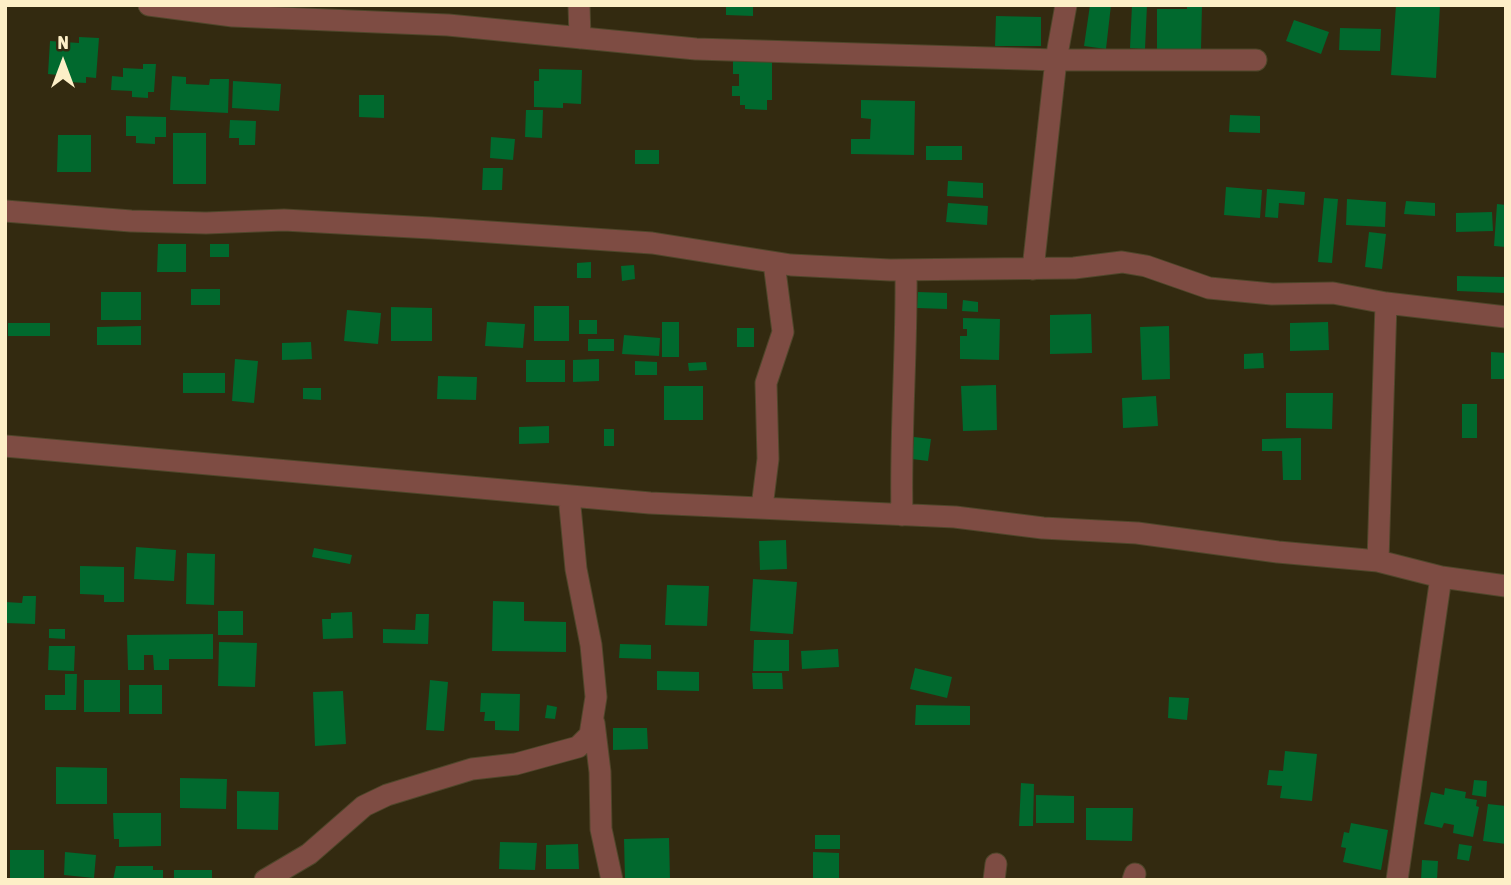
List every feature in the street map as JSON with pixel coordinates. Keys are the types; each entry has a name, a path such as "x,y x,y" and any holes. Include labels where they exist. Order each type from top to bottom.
{"street":[{"path":"149,5 233,16 448,25 696,49 1056,60 1256,60"},
{"path":"579,5 580,38"},
{"path":"1033,269 1056,60 1066,5"},
{"path":"5,211 131,221 206,223 284,220 445,229 652,243 774,263 906,270 1033,269 1122,262 1146,266 1209,288 1272,294 1333,293 1386,303 1506,317"},
{"path":"762,507 768,459 766,383 783,332 774,263"},
{"path":"902,515 901,439 907,343 906,270"},
{"path":"1378,561 1386,303"},
{"path":"5,446 650,503 902,515 1138,533 1278,552 1378,561 1441,577 1506,586"},
{"path":"569,496 576,569 595,684 594,723 600,772 601,829 612,880"},
{"path":"1397,880 1441,577"},
{"path":"265,880 309,854 365,806 387,794 472,769 516,764 578,747 590,734 594,723"}],"building":[{"path":"726,5 753,5 753,16 726,15"},
{"path":"1090,5 1111,5 1106,49 1084,46"},
{"path":"1132,5 1147,5 1145,49 1130,48"},
{"path":"1187,5 1202,5 1201,50 1157,50 1157,9 1187,9"},
{"path":"1396,5 1440,5 1436,78 1391,75"},
{"path":"996,16 1041,17 1041,46 995,46"},
{"path":"1294,20 1329,32 1321,54 1286,41"},
{"path":"1340,28 1381,29 1380,51 1339,50"},
{"path":"79,37 99,38 96,78 86,77 86,83 69,82 69,76 48,74 50,41 79,43"},
{"path":"733,58 772,58 772,100 767,100 767,110 745,109 745,105 740,105 740,96 732,96 732,86 739,86 739,74 733,74"},
{"path":"143,64 156,64 154,92 148,92 148,98 132,97 132,91 111,90 112,76 123,77 123,68 143,69"},
{"path":"539,69 582,70 581,104 563,103 563,108 534,107 534,81 539,81"},
{"path":"172,76 186,77 186,84 209,85 210,79 229,79 228,113 170,110"},
{"path":"233,81 281,84 279,111 232,108"},
{"path":"359,95 384,95 384,118 359,117"},
{"path":"861,100 915,101 914,155 851,154 851,139 870,139 871,119 861,118"},
{"path":"526,110 543,110 542,138 525,137"},
{"path":"1230,115 1260,116 1260,133 1229,132"},
{"path":"126,116 166,117 166,137 155,137 155,144 136,143 136,136 126,136"},
{"path":"230,120 256,121 255,145 239,145 239,138 229,138"},
{"path":"173,133 206,133 206,184 173,184"},
{"path":"58,135 91,135 91,172 57,172"},
{"path":"491,137 515,139 513,160 490,158"},
{"path":"926,146 962,146 962,160 926,160"},
{"path":"635,150 659,150 659,164 635,164"},
{"path":"483,168 503,168 502,190 482,190"},
{"path":"948,181 983,183 983,198 947,196"},
{"path":"1226,187 1262,190 1260,218 1224,215"},
{"path":"1267,189 1305,192 1304,205 1279,203 1278,218 1265,217"},
{"path":"1324,198 1338,199 1332,263 1318,262"},
{"path":"1347,199 1386,202 1385,227 1346,225"},
{"path":"1406,201 1435,203 1435,216 1404,214"},
{"path":"948,203 988,206 987,225 946,222"},
{"path":"1497,204 1506,205 1506,247 1494,246"},
{"path":"1492,212 1493,231 1456,232 1456,213"},
{"path":"1369,232 1386,234 1382,269 1365,267"},
{"path":"158,244 186,244 186,272 157,272"},
{"path":"210,244 229,244 229,257 210,257"},
{"path":"591,262 591,278 577,278 577,263"},
{"path":"634,265 635,279 622,281 621,266"},
{"path":"1457,276 1506,277 1506,293 1457,291"},
{"path":"191,289 220,289 220,305 191,305"},
{"path":"101,292 141,292 141,320 101,320"},
{"path":"918,292 947,293 947,309 917,308"},
{"path":"963,300 978,302 978,312 962,311"},
{"path":"534,306 569,306 569,341 534,341"},
{"path":"391,307 432,308 432,341 391,341"},
{"path":"347,310 381,313 378,344 344,341"},
{"path":"1091,314 1092,353 1050,354 1050,315"},
{"path":"963,318 1000,319 999,360 960,359 960,336 967,336 967,329 963,329"},
{"path":"579,320 597,320 597,334 579,334"},
{"path":"487,322 525,324 523,348 485,346"},
{"path":"662,322 679,322 679,357 662,357"},
{"path":"1328,322 1329,350 1290,351 1290,323"},
{"path":"8,323 50,323 50,336 8,336"},
{"path":"141,326 141,345 97,345 97,327"},
{"path":"1169,326 1170,379 1142,380 1140,327"},
{"path":"737,328 754,328 754,347 737,347"},
{"path":"624,335 660,338 659,356 622,354"},
{"path":"588,339 614,339 614,351 588,351"},
{"path":"311,342 312,359 282,360 282,343"},
{"path":"1491,352 1506,353 1506,379 1491,379"},
{"path":"1263,353 1264,368 1244,369 1244,354"},
{"path":"235,359 258,361 254,403 232,401"},
{"path":"599,359 599,381 573,382 573,360"},
{"path":"526,360 565,360 565,382 526,382"},
{"path":"635,361 657,362 657,375 635,375"},
{"path":"706,362 707,370 689,371 688,363"},
{"path":"183,373 225,373 225,393 183,393"},
{"path":"438,376 477,377 476,400 437,399"},
{"path":"996,385 997,430 963,431 961,386"},
{"path":"664,386 703,386 703,420 664,420"},
{"path":"303,388 321,388 321,400 303,399"},
{"path":"1286,393 1333,393 1332,429 1286,428"},
{"path":"1156,396 1158,426 1123,428 1122,398"},
{"path":"1462,404 1477,404 1477,438 1462,438"},
{"path":"549,426 549,443 519,444 519,427"},
{"path":"604,429 614,429 614,446 604,446"},
{"path":"914,437 931,439 928,461 912,459"},
{"path":"1301,438 1301,480 1283,480 1282,451 1262,451 1262,439"},
{"path":"786,540 787,569 760,570 759,541"},
{"path":"136,547 176,550 174,581 134,579"},
{"path":"314,548 352,555 350,564 312,557"},
{"path":"187,553 215,554 214,605 186,604"},
{"path":"80,566 124,567 124,602 104,602 104,595 80,594"},
{"path":"753,579 797,582 793,634 750,631"},
{"path":"667,585 709,586 707,626 665,625"},
{"path":"23,596 36,596 35,624 5,623 5,602 22,603"},
{"path":"493,601 524,602 524,621 566,622 566,652 492,651"},
{"path":"218,611 243,611 243,635 218,635"},
{"path":"352,612 353,638 323,639 322,619 331,619 331,613"},
{"path":"416,614 429,614 428,644 383,643 383,629 415,630"},
{"path":"49,629 65,629 65,639 49,638"},
{"path":"213,634 213,659 169,659 169,670 154,670 153,655 144,655 144,670 128,670 127,635"},
{"path":"754,640 789,640 789,671 753,671"},
{"path":"219,642 257,643 255,687 218,686"},
{"path":"620,644 651,645 651,659 619,658"},
{"path":"49,646 75,646 74,671 48,670"},
{"path":"838,649 839,667 802,669 801,651"},
{"path":"915,668 952,677 947,698 910,689"},
{"path":"657,671 699,672 699,691 657,690"},
{"path":"752,673 782,673 783,689 753,689"},
{"path":"65,674 77,674 76,710 45,710 45,695 65,695"},
{"path":"84,680 120,680 120,712 84,712"},
{"path":"430,680 448,682 444,731 426,730"},
{"path":"129,685 162,685 162,714 129,714"},
{"path":"343,691 346,744 315,746 313,692"},
{"path":"481,693 520,694 519,731 495,730 495,721 484,721 485,712 480,712"},
{"path":"1169,697 1189,698 1187,720 1168,718"},
{"path":"547,705 557,707 555,719 545,718"},
{"path":"916,705 970,706 970,725 915,725"},
{"path":"613,728 647,728 648,749 613,750"},
{"path":"1285,751 1317,754 1312,801 1280,798 1282,786 1267,785 1269,770 1283,771"},
{"path":"56,767 107,768 107,804 56,804"},
{"path":"180,778 227,779 226,809 180,808"},
{"path":"1474,780 1487,781 1486,797 1472,795"},
{"path":"1021,783 1034,784 1033,826 1019,826"},
{"path":"1445,788 1466,792 1465,798 1477,800 1476,806 1479,807 1473,837 1453,833 1454,825 1444,823 1442,828 1424,824 1431,792 1444,795"},
{"path":"237,791 279,792 278,830 237,829"},
{"path":"1036,795 1074,796 1074,823 1036,823"},
{"path":"1488,804 1506,806 1506,844 1483,841"},
{"path":"1086,808 1133,808 1132,841 1086,840"},
{"path":"113,813 161,813 161,846 119,847 119,839 114,839"},
{"path":"1351,823 1388,830 1381,870 1343,862 1346,848 1341,847 1344,832 1349,833"},
{"path":"815,835 840,835 840,849 815,849"},
{"path":"669,838 670,880 625,880 624,839"},
{"path":"500,842 537,843 535,870 499,869"},
{"path":"578,844 579,869 546,869 546,845"},
{"path":"1459,844 1472,846 1469,861 1457,859"},
{"path":"10,850 44,850 44,880 10,880"},
{"path":"65,852 96,855 94,878 64,875"},
{"path":"813,852 839,853 839,880 813,880"},
{"path":"1422,860 1438,861 1437,880 1421,880"},
{"path":"116,866 153,866 153,870 163,870 163,880 113,880"},
{"path":"174,870 212,870 212,880 174,880"}]}
